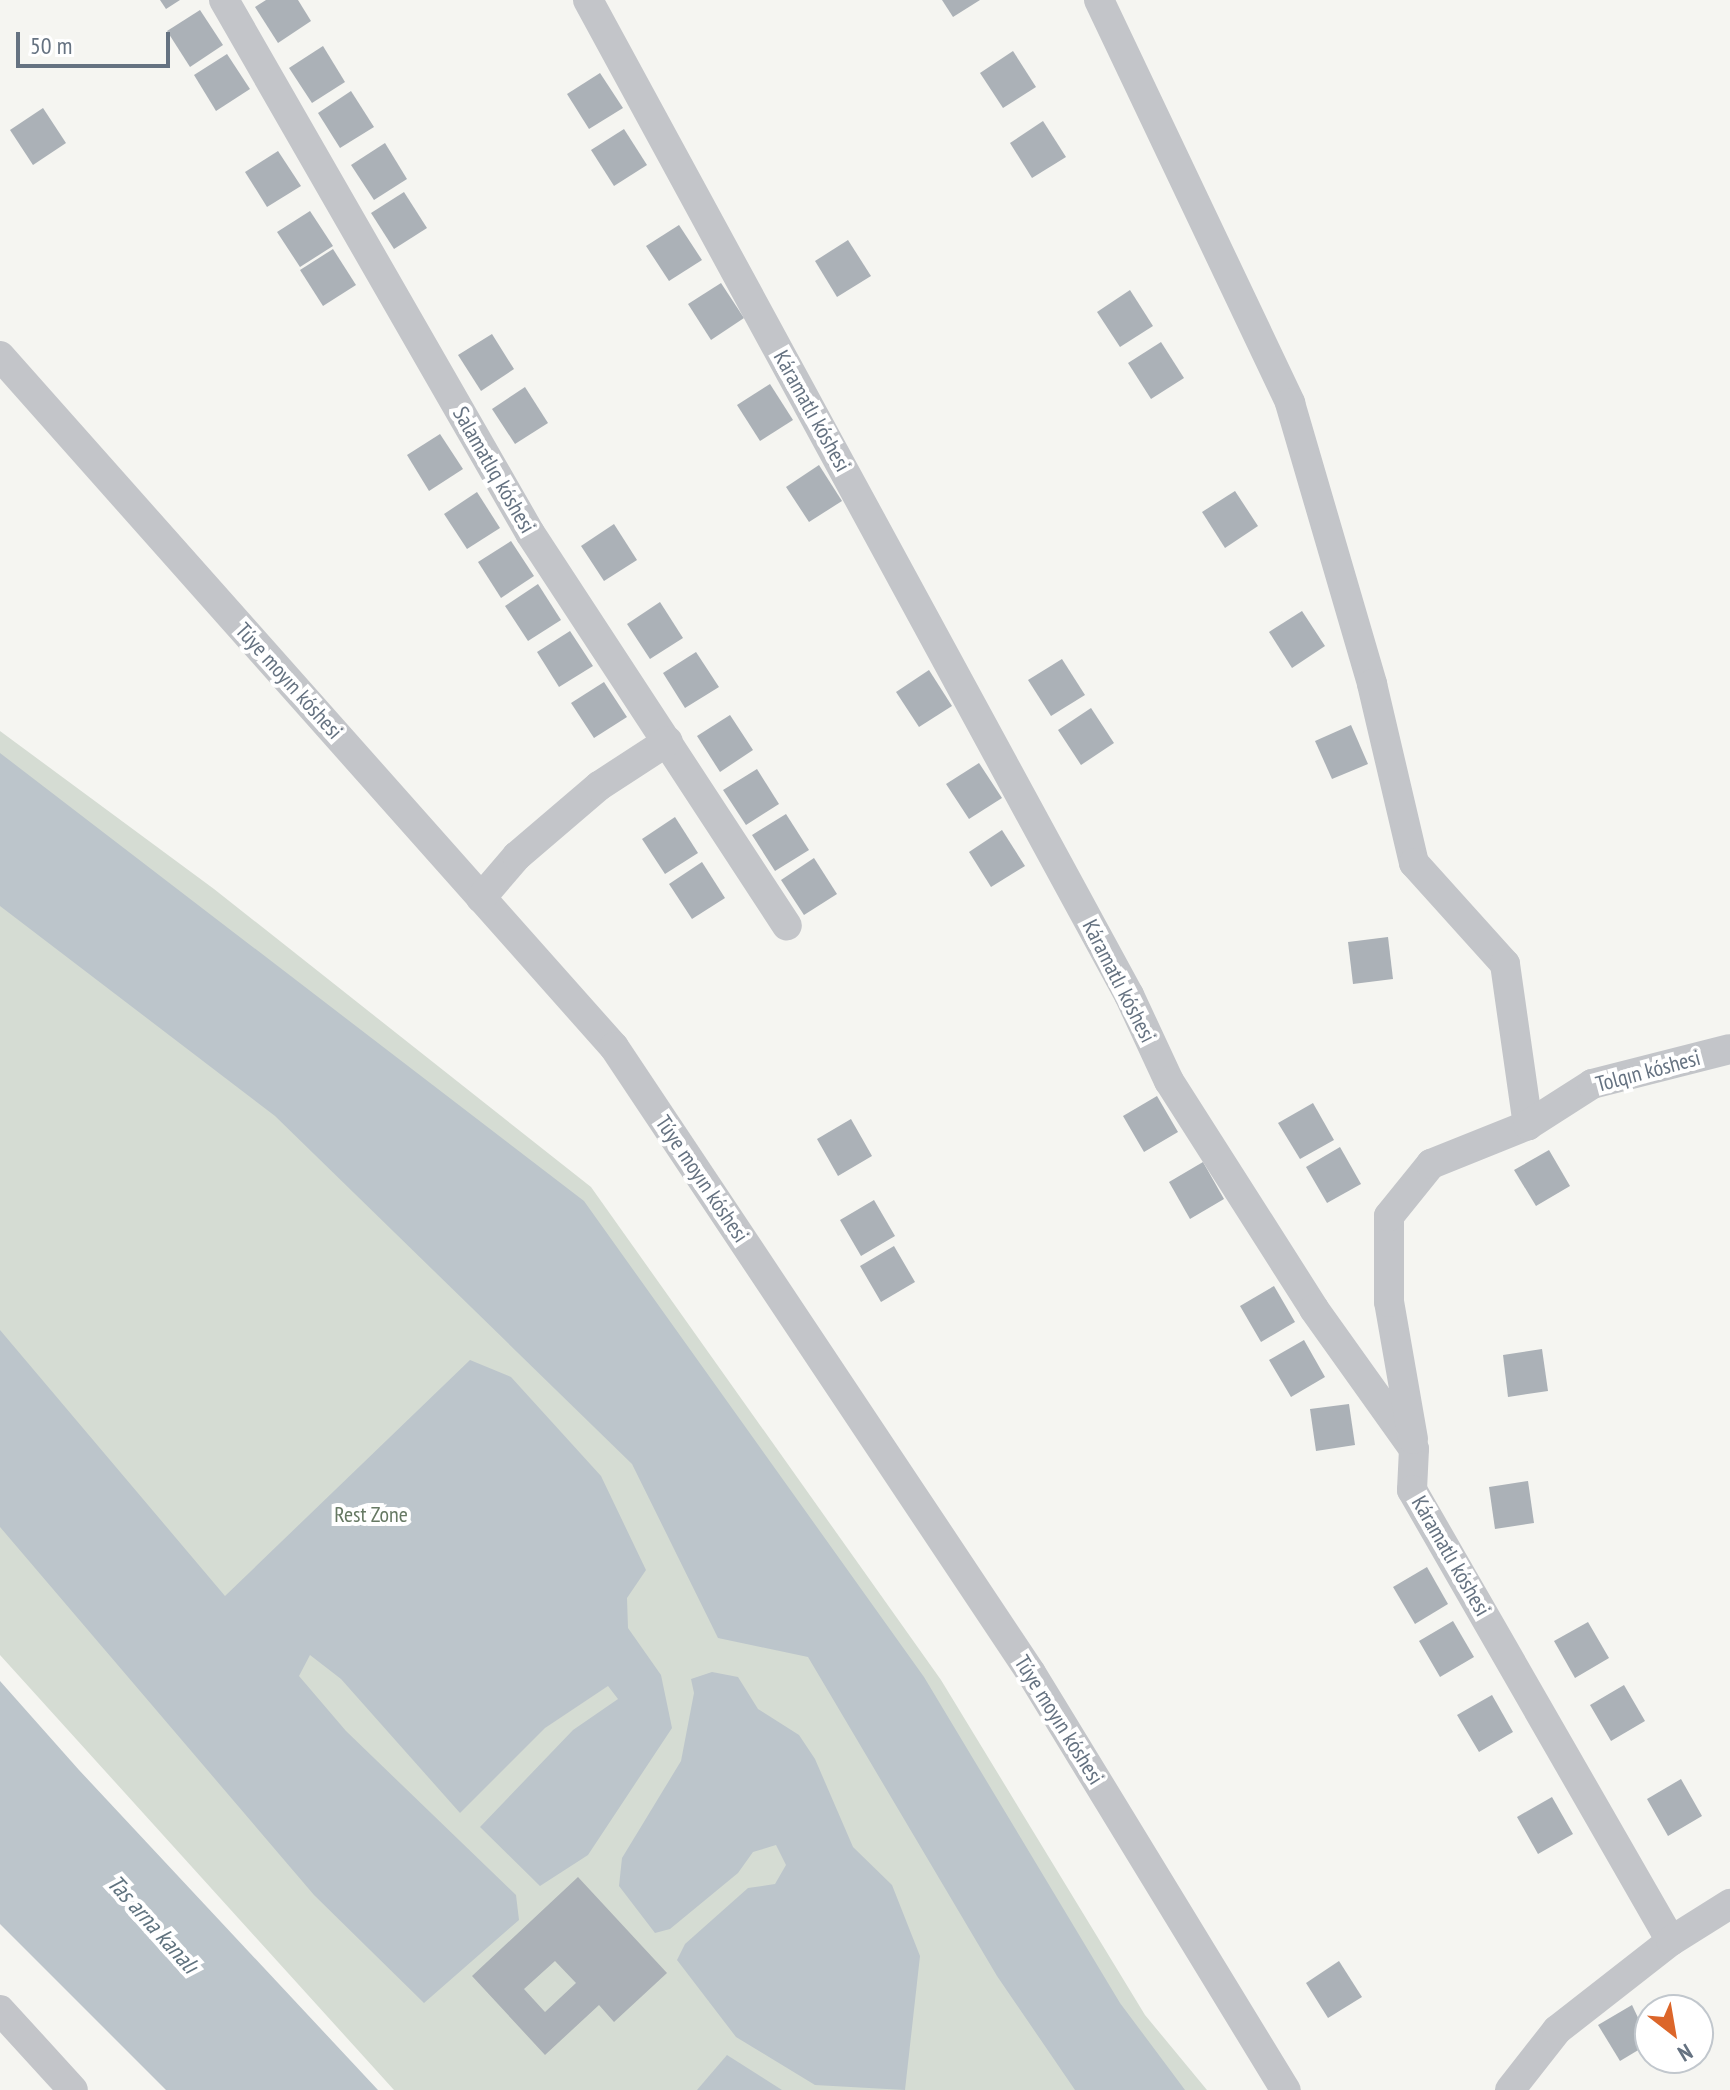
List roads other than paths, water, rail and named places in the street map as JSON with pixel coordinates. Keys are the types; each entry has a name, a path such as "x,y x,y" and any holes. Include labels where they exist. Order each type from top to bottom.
{"street":[{"name":"Salamatlıq kóshesi","path":"224,0 530,533 787,925"},
{"name":"Káramatlı kóshesi","path":"588,0 1129,995 1169,1081 1314,1309 1414,1449 1412,1490 1671,1941"},
{"path":"1099,0 1290,403 1372,684 1414,863 1505,964 1528,1125"},
{"name":"Túye moyın kóshesi","path":"0,356 614,1047 1031,1673 1286,2090"},
{"path":"481,898 517,856 599,786 668,741"},
{"name":"Tolqın kóshesi","path":"1414,1449 1389,1302 1389,1216 1431,1164 1528,1125 1592,1084 1730,1049"},
{"path":"1510,2090 1557,2030 1671,1941 1730,1904"},
{"path":"0,2010 73,2090"}],"water":[{"path":"0,753 584,1201 924,1677 1120,2003 1185,2090 1075,2090 997,1976 808,1657 718,1638 632,1464 275,1116 0,906"},
{"path":"0,1330 225,1596 470,1360 511,1377 601,1476 646,1570 627,1598 628,1628 661,1675 672,1728 588,1855 540,1886 480,1827 573,1730 618,1699 608,1686 545,1728 460,1813 341,1679 310,1655 299,1676 346,1731 516,1895 519,1920 424,2003 314,1895 0,1527"},
{"path":"712,1672 738,1677 758,1709 799,1735 815,1759 853,1847 892,1885 920,1956 905,2090 815,2085 736,2037 677,1960 685,1944 748,1888 775,1884 786,1865 776,1845 753,1852 738,1873 670,1929 655,1933 619,1886 622,1858 681,1761 694,1693 691,1679"},
{"name":"Tas arna kanalı","path":"0,1681 378,2090 166,2090 0,1924"},
{"path":"727,2055 782,2090 697,2090"}],"park label":[{"name":"Rest Zone","path":"371,1515"}]}
